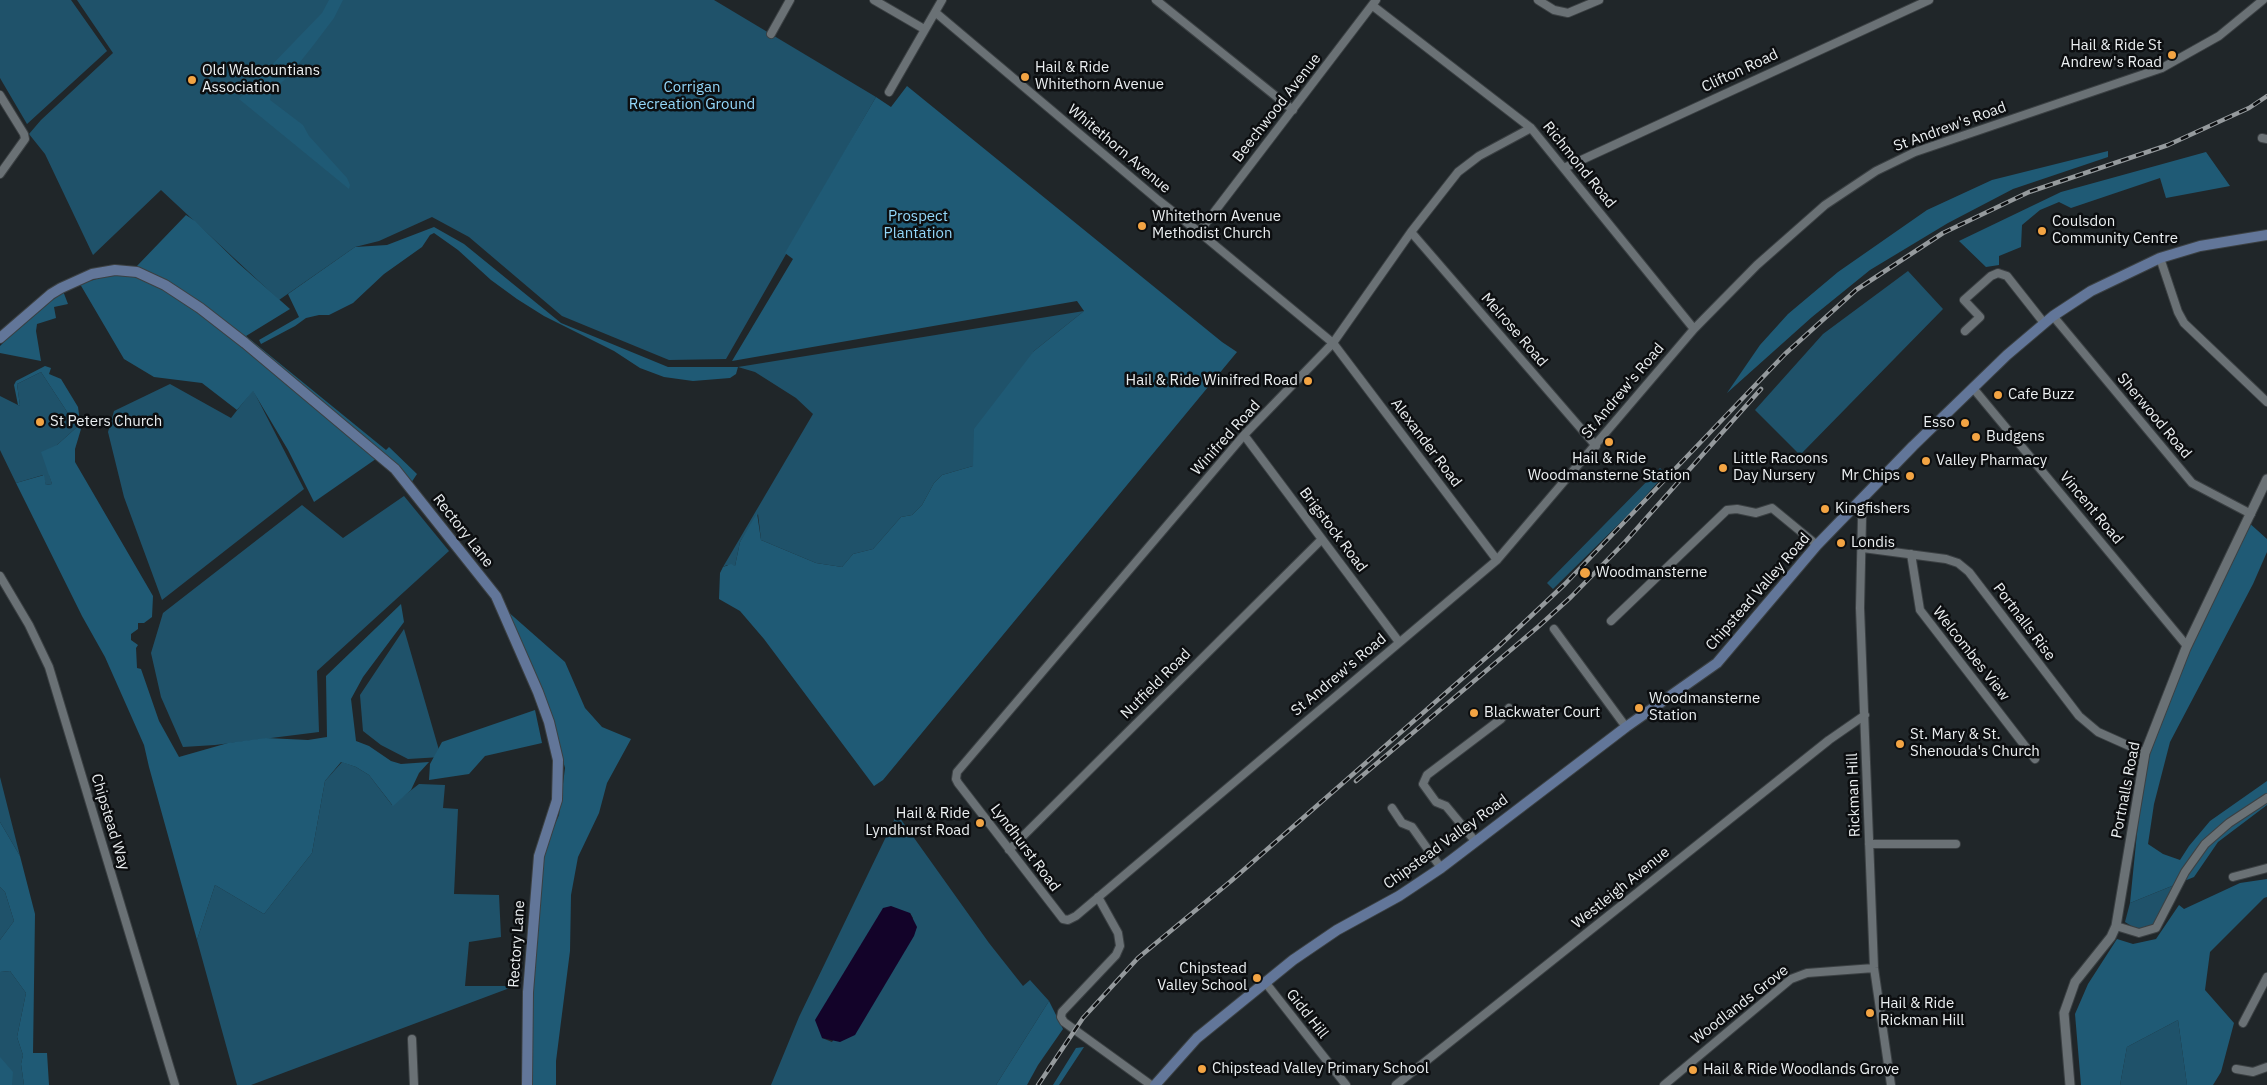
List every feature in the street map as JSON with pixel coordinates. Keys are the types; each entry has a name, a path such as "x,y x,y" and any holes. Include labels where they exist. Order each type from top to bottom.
{"main road":[{"name":"Chipstead Valley Road","path":"1155,1085 1190,1045 1265,982 1337,930 1399,896 1441,868 1626,727 1717,663 1817,545 1913,446 1973,388 2053,316 2091,291 2160,258 2207,245 2267,235"},
{"name":"Rectory Lane","path":"0,338 51,294 92,274 115,270 136,272 165,285 200,308 395,469 496,596 549,722 558,760 557,800 539,856 528,992 527,1085"}],"street":[{"path":"771,34 790,0"},
{"path":"874,0 924,29"},
{"path":"889,92 942,0"},
{"path":"1156,0 1293,110"},
{"path":"1538,0 1554,10 1568,12 1589,2 1599,0"},
{"name":"Clifton Road","path":"1564,168 1928,0"},
{"name":"St Andrew's Road","path":"1076,916 1497,560 1596,446 1694,328 1757,265 1825,205 1876,170 1943,141 2162,68 2219,36 2263,0"},
{"name":"Beechwood Avenue","path":"1199,232 1374,3"},
{"name":"Richmond Road","path":"1374,3 1531,128 1694,328"},
{"name":"Whitethorn Avenue","path":"935,12 1158,200 1333,343"},
{"path":"0,94 24,134 24,139 0,174"},
{"name":"Winifred Road","path":"958,782 956,775 959,768 1244,435 1333,343 1411,232 1458,172 1478,156 1531,128"},
{"name":"Melrose Road","path":"1411,232 1596,446"},
{"path":"2160,258 2180,318 2267,402"},
{"path":"1965,331 1980,317 1964,300 1991,276 1998,273 2007,276 2044,323"},
{"name":"Sherwood Road","path":"2053,316 2192,483 2251,514"},
{"name":"Alexander Road","path":"1333,343 1497,560"},
{"name":"Vincent Road","path":"1973,388 2187,646"},
{"name":"Brigstock Road","path":"1244,435 1399,642"},
{"name":"Portnalls Road","path":"2070,1085 2064,1013 2075,982 2111,937 2116,926 2145,752 2187,646 2267,479"},
{"name":"Rickman Hill","path":"1855,506 1862,518 1863,548 1860,608 1874,968 1891,1085"},
{"path":"1610,621 1726,510 1737,509 1756,513 1772,508 1817,545"},
{"name":"Nutfield Road","path":"1009,850 1322,538"},
{"name":"Portnalls Rise","path":"1863,548 1952,560 1964,567 2079,716 2098,732 2145,752"},
{"name":"Welcombes View","path":"1911,554 1920,610 2035,759"},
{"name":"Chipstead Way","path":"0,576 29,625 49,667 175,1085"},
{"path":"1554,629 1626,727"},
{"path":"1475,841 1446,806 1436,802 1423,784 1427,775 1501,719 1509,708"},
{"name":"Westleigh Avenue","path":"1396,1085 1829,740 1865,715"},
{"name":"Lyndhurst Road","path":"958,782 1061,918 1068,920 1076,916"},
{"path":"2116,926 2139,932 2156,928 2185,872 2205,844 2229,823 2267,798"},
{"path":"1392,808 1402,823 1412,827 1441,868"},
{"path":"1869,844 1956,844"},
{"path":"2233,877 2267,868"},
{"path":"1098,897 1118,932 1120,946 1113,958 1062,1012 1061,1017 1064,1022 1151,1085"},
{"name":"Woodlands Grove","path":"1664,1085 1791,979 1807,973 1874,968"},
{"path":"2243,1024 2267,977"},
{"name":"Gidd Hill","path":"1265,982 1346,1085"},
{"path":"412,1040 414,1085"},
{"path":"2236,1069 2253,1072 2267,1067"}],"green space":[{"path":"0,0 71,0 107,51 27,124 0,78"},
{"name":"Corrigan Recreation Ground","path":"77,0 714,0 876,97 726,359 669,360 562,316 469,237 432,217 379,241 355,247 279,300 161,190 93,255 45,154 29,134 41,120 113,53"},
{"path":"329,0 343,0 334,18 312,47 288,77 272,90 270,100 303,125 309,136 347,178 350,185 349,189 239,99 322,13"},
{"name":"Prospect Plantation","path":"907,86 1222,342 1237,352 883,780 874,786 764,639 740,611 719,599 720,573 723,567 731,564 735,566 740,542 757,513 761,540 816,563 842,567 853,554 873,549 901,517 912,515 922,505 934,483 942,475 973,466 974,429 1034,351 1084,311 1077,301 732,361 793,259 785,253 876,97 891,107"},
{"path":"2108,151 2108,157 2013,189 1948,223 1870,270 1812,317 1727,393 1760,345 1788,314 1838,272 1927,210 1992,180"},
{"path":"2206,152 2230,186 2166,198 2160,178 2071,208 2059,202 2040,210 2022,225 2021,247 1999,256 1999,265 1986,267 1959,241 2061,192"},
{"path":"186,215 195,221 238,263 290,309 246,336 386,450 389,447 417,474 411,483 383,454 314,502 288,450 253,391 237,410 202,383 154,377 124,359 80,284 136,267"},
{"path":"434,227 464,244 561,323 668,367 738,367 736,374 730,378 693,381 664,377 640,368 614,351 544,316 517,299 491,280 458,250 434,233 430,235 422,247 384,274 353,303 329,315 306,318 261,344 259,340 299,317 288,294 355,247 387,245"},
{"path":"1908,271 1943,309 1800,455 1755,410 1823,334"},
{"path":"63,291 68,304 54,307 56,318 37,324 36,331 41,361 0,353 0,346 7,339"},
{"path":"1084,311 1034,351 973,466 942,475 934,483 922,505 912,515 901,517 873,549 853,554 842,567 816,563 761,540 758,514 740,542 735,566 727,565 723,567 813,414 796,398 755,372 738,367"},
{"path":"45,366 51,368 49,374 61,379 78,407 81,429 75,449 75,462 153,596 152,617 144,623 138,623 138,629 131,634 131,640 138,645 136,648 137,668 141,669 159,721 179,757 228,743 266,738 308,740 327,737 326,676 401,604 404,622 363,677 351,699 356,741 369,746 391,761 401,764 429,762 419,773 411,790 393,806 369,775 356,767 341,762 325,781 312,853 264,914 215,885 197,940 144,745 105,657 82,616 16,483 44,475 46,485 52,484 41,452 57,445 77,427 41,372 17,384 20,406 18,405 14,385 16,381"},
{"path":"41,372 77,427 57,445 49,474 52,484 46,485 43,475 16,483 0,450 0,396 20,406 17,384"},
{"path":"170,384 231,418 253,390 304,489 162,600 124,497 108,432 114,411"},
{"path":"1660,468 1666,473 1634,509 1553,589 1547,583"},
{"path":"404,496 449,551 317,671 319,732 215,745 183,747 161,697 151,653 163,613 302,505 343,538"},
{"path":"2247,521 2267,539 2267,552 2253,584 2170,742 2154,804 2148,844 2163,854 2180,860 2210,821 2267,781 2267,805 2218,842 2194,877 2130,903 2145,753 2187,646"},
{"path":"506,610 565,662 585,708 602,727 631,739 607,783 599,813 578,857 571,895 570,951 556,1061 556,1085 531,1085 532,985 545,847 559,815 565,768 549,709"},
{"path":"404,629 441,757 408,759 381,745 363,731 360,695"},
{"path":"535,710 542,743 485,756 469,774 429,780 430,764 442,742"},
{"path":"342,762 356,767 369,775 392,805 419,784 445,785 443,808 458,809 454,894 499,895 501,937 469,942 465,986 515,986 251,1085 237,1085 197,940 215,885 264,914 312,853 325,781"},
{"path":"0,777 20,856 0,822"},
{"path":"897,814 989,943 1023,986 1030,980 1049,1001 996,1085 771,1085 799,1017","holes":["910,913 913,918 832,1042 822,1038"]},
{"path":"0,822 20,856 35,914 33,1053 47,1053 49,1085 24,1085 21,1064 23,1055 17,1037 26,993 10,971 0,972 0,940 14,921 5,892 0,887"},
{"path":"2267,879 2267,897 2210,952 2205,990 2234,1023 2221,1072 2213,1085 2187,1085 2178,1020 2127,1047 2120,1085 2081,1085 2075,1014 2088,984 2117,939 2133,944 2156,939 2179,905 2184,909 2240,883"},
{"path":"2177,884 2154,925 2138,930 2125,922 2130,903"},
{"path":"0,887 5,892 14,921 0,940"},
{"path":"10,971 26,993 17,1037 23,1055 21,1064 24,1085 0,1085 0,972"},
{"path":"1049,1001 1063,1029 1038,1065 1027,1085 996,1085"},
{"path":"2178,1020 2187,1085 2120,1085 2127,1047"},
{"path":"1084,1047 1059,1085 1053,1085 1076,1048"},
{"path":"0,1057 13,1072 12,1085 0,1085"}],"shaded area":[{"path":"891,906 910,913 917,927 914,936 855,1035 840,1042 822,1038 815,1020 883,908"}],"railway":[{"path":"1038,1085 1083,1018 1138,958 1231,881 1497,648 1565,584 1785,354 1856,290 1943,233 2029,192 2168,145 2249,108 2267,96"},
{"path":"1356,781 1571,597 1625,542 1761,389"}],"place":[{"name":"Hail & Ride St Andrew's Road","path":"2172,55"},
{"name":"Hail & Ride Whitethorn Avenue","path":"1025,77"},
{"name":"Old Walcountians Association","path":"192,80"},
{"name":"Whitethorn Avenue Methodist Church","path":"1142,226"},
{"name":"Coulsdon Community Centre","path":"2042,231"},
{"name":"Hail & Ride Winifred Road","path":"1308,381"},
{"name":"Cafe Buzz","path":"1998,395"},
{"name":"St Peters Church","path":"40,422"},
{"name":"Esso","path":"1965,423"},
{"name":"Budgens","path":"1976,437"},
{"name":"Hail & Ride Woodmansterne Station","path":"1609,442"},
{"name":"Valley Pharmacy","path":"1926,461"},
{"name":"Little Racoons Day Nursery","path":"1723,468"},
{"name":"Mr Chips","path":"1910,476"},
{"name":"Kingfishers","path":"1825,509"},
{"name":"Londis","path":"1841,543"},
{"name":"Woodmansterne","path":"1585,573"},
{"name":"Woodmansterne Station","path":"1639,708"},
{"name":"Blackwater Court","path":"1474,713"},
{"name":"St. Mary & St. Shenouda's Church","path":"1900,744"},
{"name":"Hail & Ride Lyndhurst Road","path":"980,823"},
{"name":"Chipstead Valley School","path":"1257,978"},
{"name":"Hail & Ride Rickman Hill","path":"1870,1013"},
{"name":"Chipstead Valley Primary School","path":"1202,1069"},
{"name":"Hail & Ride Woodlands Grove","path":"1693,1070"}]}
